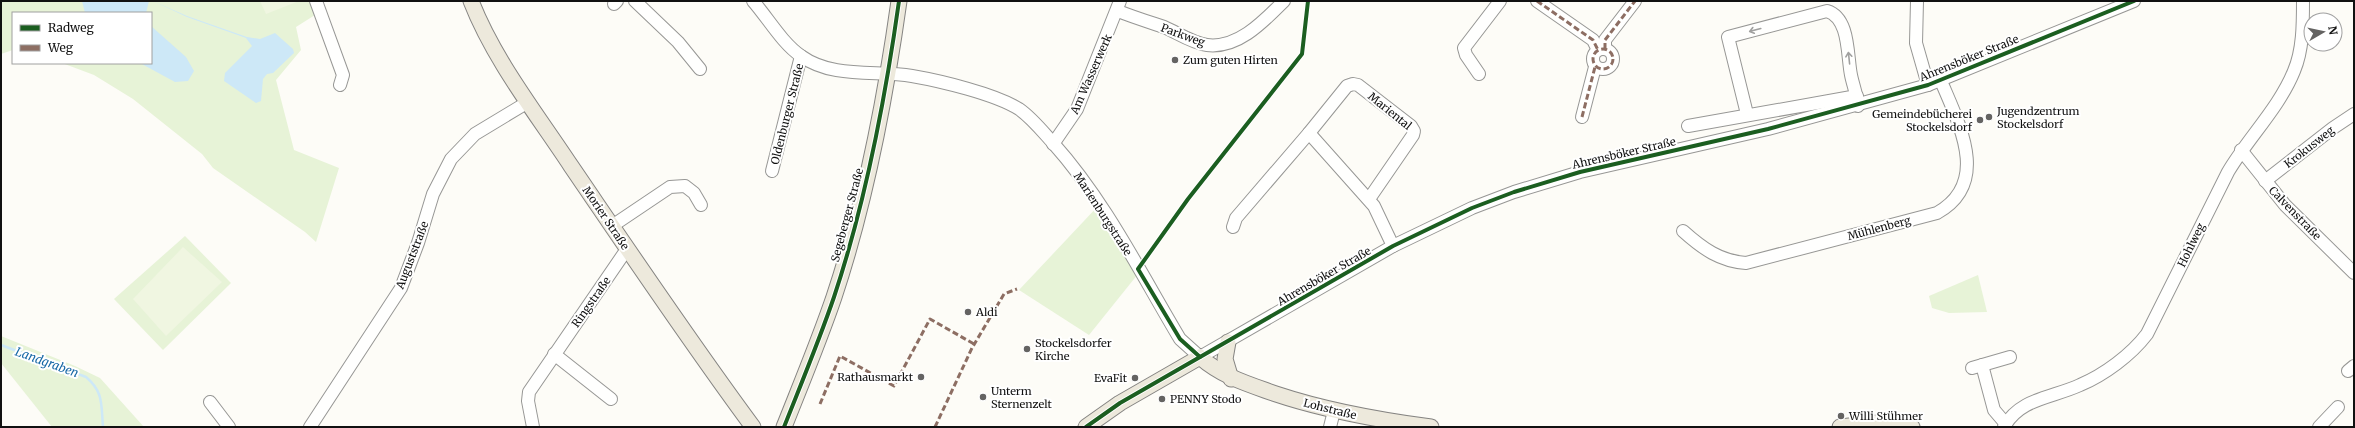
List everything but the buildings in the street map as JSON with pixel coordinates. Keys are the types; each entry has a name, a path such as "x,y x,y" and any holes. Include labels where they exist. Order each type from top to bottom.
{"main road":[{"name":"Morier Straße","path":"471,1 492,46 528,102 700,355 753,427"},
{"name":"Segeberger Straße","path":"784,427 834,297 872,155 889,74 899,1"},
{"path":"1228,342 1225,359 1231,379"},
{"name":"Lohstraße","path":"1200,357 1214,370 1231,379 1334,411 1376,420 1431,427"},
{"name":"Ahrensböker Straße","path":"1086,427 1120,403 1200,357"},
{"path":"1840,427 1886,422 1912,427"}],"street":[{"path":"316,1 343,75 340,85"},
{"path":"635,1 678,42 700,69"},
{"path":"753,1 801,56"},
{"name":"Parkweg","path":"1119,6 1164,28 1207,45 1221,44 1247,33 1284,1"},
{"path":"1479,74 1466,56 1464,48 1500,1"},
{"path":"1537,1 1593,40 1602,49 1613,56 1611,67 1601,70 1595,66 1592,61 1594,54 1602,49 1605,40 1635,1"},
{"path":"1917,1 1916,48 1928,85"},
{"name":"Ahrensböker Straße","path":"1200,357 1393,246 1472,208 1547,181 1941,81 2134,1"},
{"name":"Hohlweg","path":"2005,425 2010,417 2023,406 2080,385 2117,362 2140,343 2155,322 2240,150 2274,107 2294,71 2301,38 2302,1"},
{"name":"Am Wasserwerk","path":"1053,144 1077,109 1119,6"},
{"path":"1747,114 1728,38 1827,11 1832,12 1840,21 1848,48 1851,74 1858,101"},
{"name":"Marienburgstraße","path":"801,56 824,67 865,74 912,76 978,93 1011,105 1027,116 1053,144 1098,201 1180,339 1200,357"},
{"name":"Oldenburger Straße","path":"772,171 801,56"},
{"path":"1582,117 1595,66"},
{"name":"Mühlenberg","path":"1683,231 1709,253 1730,262 1746,263 1937,213 1945,209 1962,191 1968,166 1963,141 1941,81"},
{"name":"Mariental","path":"1233,227 1236,218 1347,86 1353,84 1358,85 1411,126 1414,131 1413,135 1368,199"},
{"name":"Ahrensböker Straße","path":"1688,126 1747,114 1858,101"},
{"name":"Auguststraße","path":"310,427 401,288 418,243 433,194 451,159 475,134 528,102"},
{"name":"Krokusweg","path":"2265,181 2333,128 2354,114"},
{"path":"1308,133 1368,199 1393,246"},
{"name":"Calvenstraße","path":"2240,150 2290,210 2353,270"},
{"path":"612,226 670,187 685,186 694,193 702,205"},
{"name":"Ringstraße","path":"533,427 528,401 529,392 627,249"},
{"path":"554,354 611,399"},
{"path":"2005,425 1994,410 1977,366 2010,357"},
{"path":"210,402 229,427"},
{"path":"2319,427 2338,407"},
{"path":"1330,427 1334,411"}],"green space":[{"path":"1,1 311,1 315,15 296,27 301,50 276,80 294,150 339,168 316,242 305,232 213,168 202,154 133,99 94,75 65,64 152,64 152,12 12,12 12,50 1,54"},
{"path":"260,1 299,1 266,14"},
{"path":"1099,205 1138,274 1089,335 1019,290"},
{"path":"185,236 231,283 163,350 114,299"},
{"path":"183,247 222,282 166,336 133,299"},
{"path":"1978,275 1987,312 1949,313 1932,308 1929,296"},
{"path":"1,336 75,366 100,378 144,427 52,427 1,363"}],"water":[{"path":"82,1 149,1 146,12 85,12"},
{"path":"153,1 187,16 247,37 260,39 275,33 293,49 294,53 273,73 267,74 263,79 261,101 256,103 224,81 225,73 252,46 246,38 187,17"},
{"path":"152,27 186,57 194,71 188,81 175,82 142,64 152,64"}],"waterway":[{"name":"Landgraben","path":"1,345 86,377 96,388 99,394 103,427"}],"marked path":[{"path":"1537,1 1593,40 1598,50"},
{"path":"1605,49 1605,40 1635,1"},
{"path":"1599,49 1607,49 1613,55 1613,59 1613,63 1607,69 1599,69 1593,63 1593,55 1599,49"},
{"path":"1582,117 1595,67"},
{"path":"935,427 972,348 1004,294 1017,289"},
{"path":"820,404 840,356 894,386 930,319 974,344"}],"cycle path":[{"path":"784,427 834,297 856,224 881,113 899,1"},
{"path":"1200,357 1180,339 1138,269 1188,199 1302,54 1308,1"},
{"path":"1086,427 1120,403 1393,246 1472,208 1514,192 1580,172 1768,129 1928,85 2134,1"}],"place":[{"name":"Zum guten Hirten","path":"1175,60"},
{"name":"Jugendzentrum Stockelsdorf","path":"1989,117"},
{"name":"Gemeindebücherei Stockelsdorf","path":"1980,120"},
{"name":"Aldi","path":"968,312"},
{"name":"Stockelsdorfer Kirche","path":"1027,349"},
{"name":"Rathausmarkt","path":"921,377"},
{"name":"EvaFit","path":"1135,378"},
{"name":"Unterm Sternenzelt","path":"983,397"},
{"name":"PENNY Stodo","path":"1162,399"},
{"name":"Willi Stühmer","path":"1841,416"}]}
